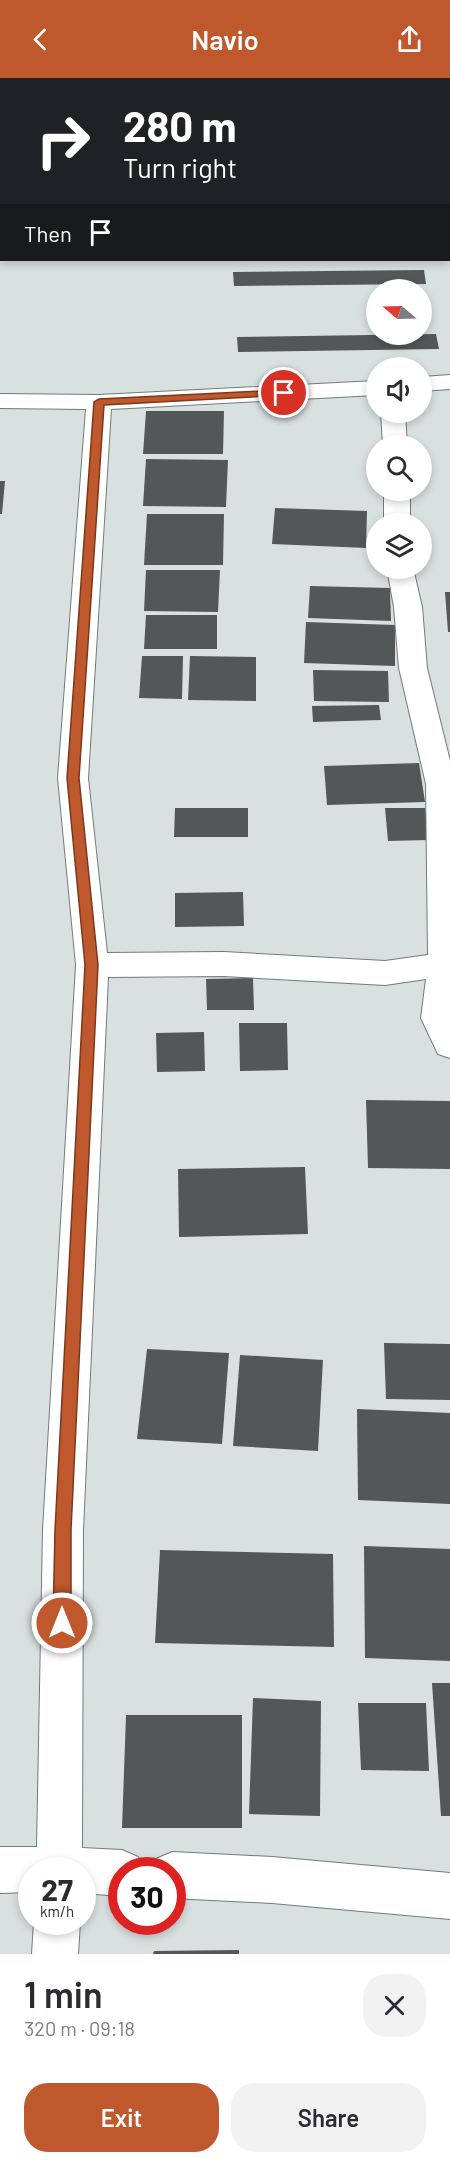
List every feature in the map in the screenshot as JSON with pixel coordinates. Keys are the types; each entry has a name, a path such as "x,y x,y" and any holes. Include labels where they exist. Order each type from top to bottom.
{"street":[{"path":"432,383 450,382"},
{"path":"0,401 99,402 366,389"},
{"path":"59,1857 63,1530 92,965 73,778 99,402"},
{"path":"402,579 408,607 413,668 441,784 447,964 438,1018 450,1045"},
{"path":"92,965 224,964 385,974 447,964"},
{"path":"0,1870 18,1870"},
{"path":"186,1876 450,1896"},
{"path":"55,1954 56,1935"}],"building":[{"path":"424,270 425,279 366,279 366,285 234,286 233,272"},
{"path":"432,334 436,334 439,349 238,352 237,337 366,335 366,345 432,345"},
{"path":"146,411 224,411 223,454 143,454"},
{"path":"146,459 228,460 226,507 143,506"},
{"path":"0,481 5,481 2,514 0,514"},
{"path":"275,508 367,511 366,548 272,544"},
{"path":"147,514 224,514 223,565 144,565"},
{"path":"146,570 220,570 218,612 144,611"},
{"path":"310,586 390,588 391,621 308,618"},
{"path":"445,592 450,592 450,632 448,632"},
{"path":"146,615 217,615 217,649 144,649"},
{"path":"306,622 395,625 395,666 304,663"},
{"path":"142,656 183,656 182,699 139,698"},
{"path":"190,656 256,657 256,701 188,700"},
{"path":"313,670 388,671 389,702 314,701"},
{"path":"379,705 381,720 313,722 312,706"},
{"path":"419,763 425,802 327,805 324,766"},
{"path":"175,808 248,808 248,837 174,837"},
{"path":"385,808 425,808 429,840 388,841"},
{"path":"243,892 244,926 175,927 175,893"},
{"path":"253,978 254,1010 207,1010 206,979"},
{"path":"239,1023 287,1023 288,1070 240,1071"},
{"path":"204,1032 205,1071 157,1072 156,1033"},
{"path":"366,1100 450,1101 450,1169 368,1168"},
{"path":"305,1167 308,1234 179,1237 178,1169"},
{"path":"384,1343 450,1344 450,1400 386,1399"},
{"path":"147,1349 229,1353 222,1444 137,1439"},
{"path":"240,1355 323,1360 318,1451 233,1446"},
{"path":"357,1409 450,1413 450,1504 358,1500"},
{"path":"364,1546 450,1549 450,1661 365,1658"},
{"path":"160,1550 333,1554 334,1647 155,1643"},
{"path":"432,1683 450,1683 450,1816 441,1816"},
{"path":"253,1698 321,1701 320,1816 249,1814"},
{"path":"358,1703 426,1703 429,1771 361,1770"},
{"path":"126,1715 242,1715 242,1828 122,1828"},
{"path":"239,1950 239,1954 153,1954 154,1951"}],"route":[{"path":"62,1623 63,1530 92,965 73,778 99,402 284,393"}]}
